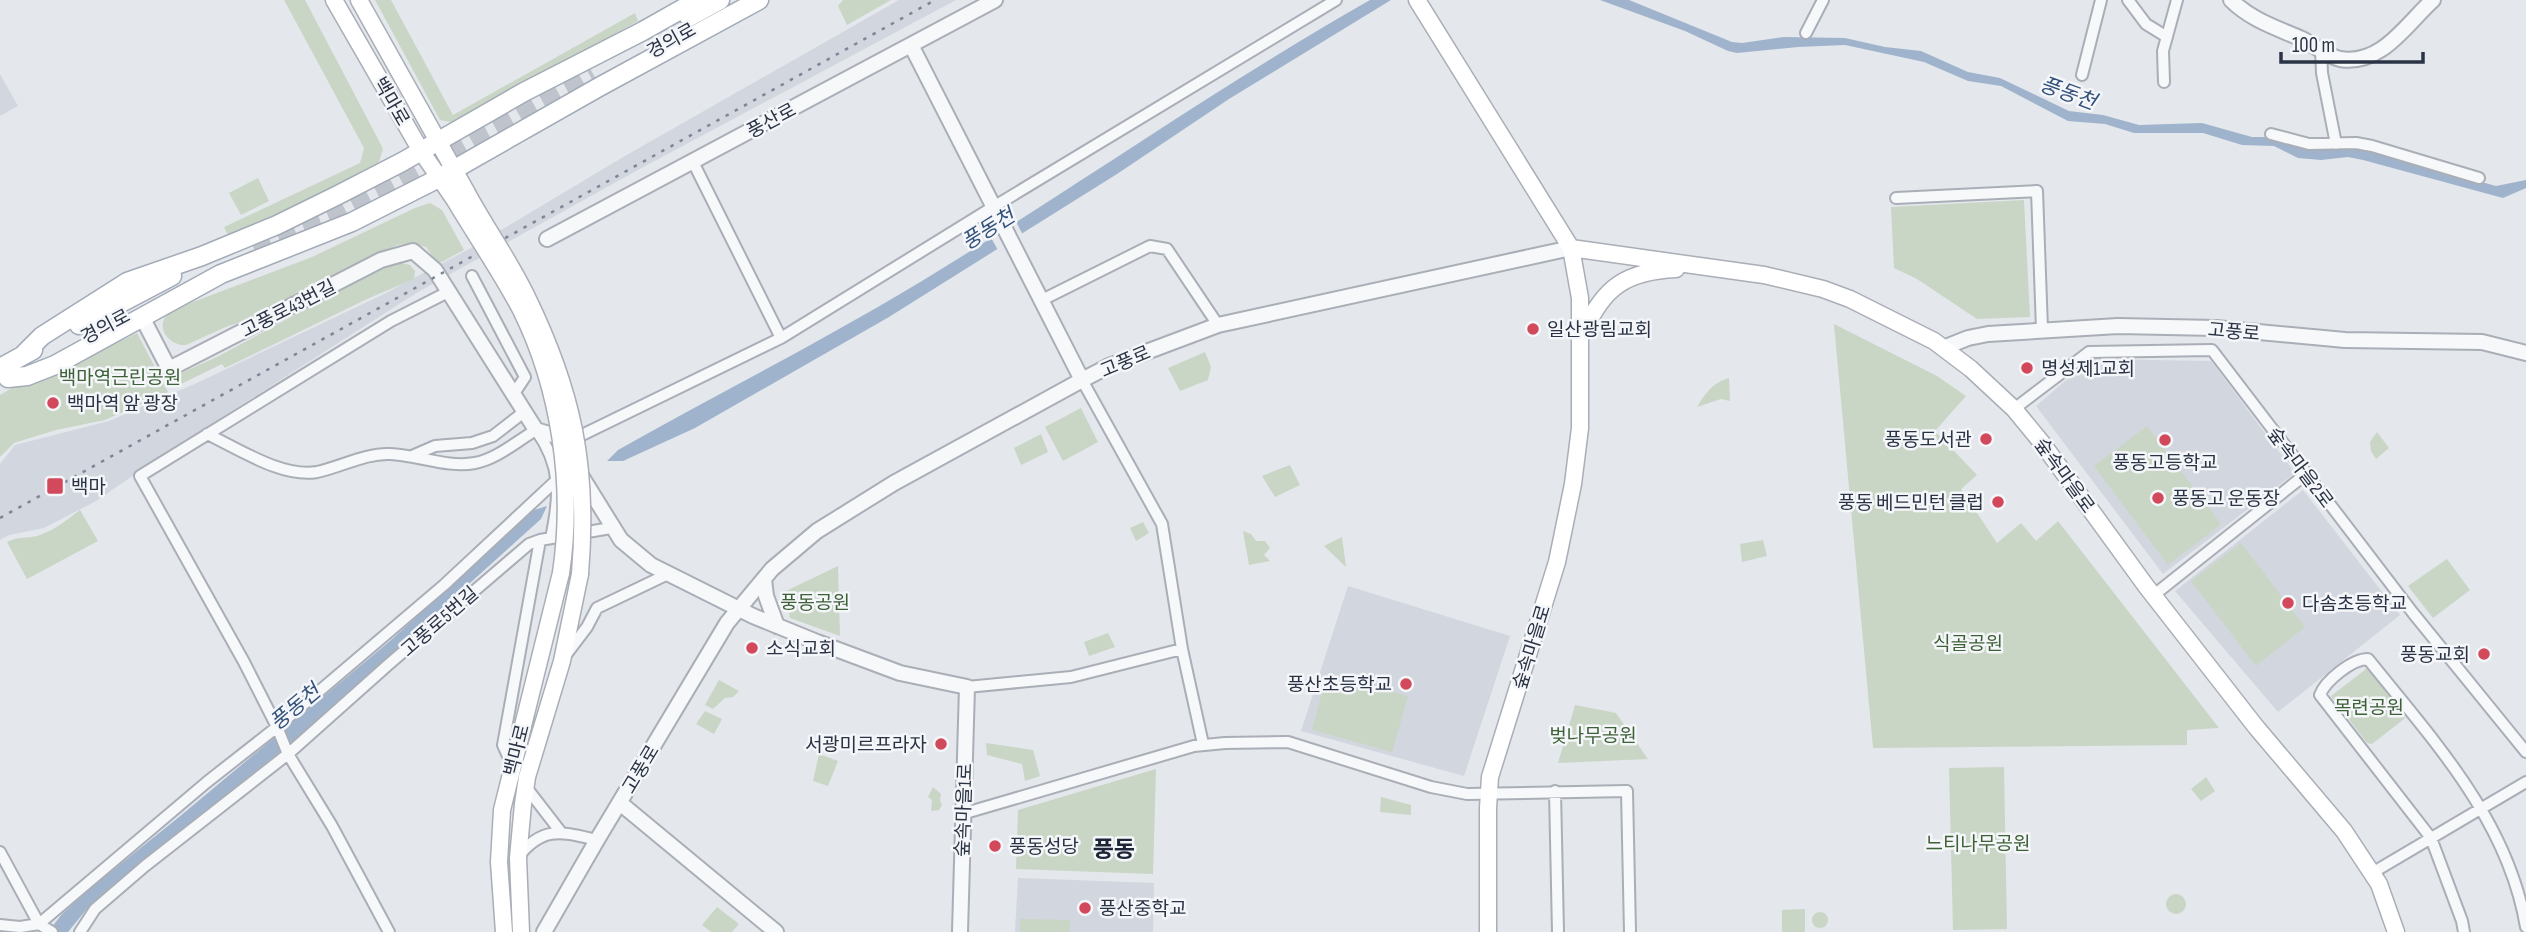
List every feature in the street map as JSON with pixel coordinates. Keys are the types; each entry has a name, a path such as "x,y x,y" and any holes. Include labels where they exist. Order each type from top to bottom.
{"main road":[{"name":"백마로","path":"334,0 421,151 439,178 460,196 525,293 560,373 573,419 580,459 583,503 579,574 562,661 526,786 518,832 521,931"},
{"name":"백마로","path":"359,0 455,169 460,196 521,311 546,377 558,426 566,493 566,541 561,573 502,810 500,892 503,932"},
{"path":"23,355 42,336 127,282 202,256 277,225 421,151 524,92 698,0"},
{"name":"경의로","path":"720,0 595,76 745,0"},
{"path":"3,376 27,376 55,365 221,274 352,222 439,178 598,86 759,0"},
{"path":"1426,0 1480,90 1485,107"},
{"path":"1411,1 1465,94 1485,107"},
{"name":"숲속마을로","path":"1411,1 1485,107 1571,248 1580,298 1580,429 1573,484 1557,562 1490,777 1488,932"},
{"name":"숲속마을로","path":"1571,248 1715,267 1824,289 1850,299 1943,348 1971,369 2014,409 2042,443 2256,727 2344,831 2379,884 2396,932"},
{"name":"경의로","path":"209,266 3,376 23,355 152,286 209,266"},
{"path":"1581,338 1596,306 1620,283 1653,270 1715,267"}],"street":[{"name":"풍산로","path":"547,239 995,0"},
{"path":"207,434 281,470 313,472 387,453 446,462 475,463 498,454 536,430 559,437 565,446 579,441 781,338 995,213 1336,0"},
{"path":"1806,33 1823,0"},
{"path":"2082,75 2101,0"},
{"path":"2128,0 2146,24 2167,37"},
{"path":"2164,82 2164,51 2177,0"},
{"path":"2231,0 2274,29 2334,57 2346,59 2377,51 2392,42 2432,0"},
{"path":"911,46 995,213 1162,524 1182,649 1203,744"},
{"path":"2321,49 2322,73 2336,144"},
{"path":"2271,134 2309,144 2356,143 2372,146 2479,178"},
{"path":"692,162 781,338"},
{"path":"1896,198 2037,191 2042,329"},
{"path":"1042,300 1150,246 1167,249 1218,325"},
{"name":"고풍로","path":"544,932 727,623 772,569 817,531 886,488 1109,366 1218,325 1571,248"},
{"name":"고풍로43번길","path":"142,317 169,369 397,254 413,251 435,270 536,430"},
{"path":"472,276 525,377 513,395"},
{"path":"389,932 287,752 244,662 140,476 391,321 448,292"},
{"name":"고풍로","path":"1943,348 1987,334 2118,326 2216,328 2322,339 2386,342 2482,342 2526,353"},
{"name":"숲속마을2로","path":"2014,409 2089,352 2212,350 2413,613 2526,752"},
{"path":"410,456 435,446 472,443 493,436 524,412"},
{"path":"559,437 561,429 572,424 579,428 578,471 611,528 651,565 777,626 900,673 967,687 1050,681 1182,649"},
{"path":"512,765 503,745 545,539 558,506 556,469 548,446 536,430"},
{"name":"고풍로5번길","path":"46,929 207,782 278,730 444,585 557,480 567,472 578,471"},
{"path":"2154,595 2306,474"},
{"name":"고풍로5번길","path":"80,932 95,909 287,752 529,544 611,528"},
{"path":"562,661 587,627 597,608 668,574"},
{"path":"764,579 768,604 777,626"},
{"path":"2464,932 2431,838 2320,695 2323,687 2359,659 2368,659 2446,754 2482,809 2511,869 2526,927"},
{"name":"숲속마을1로","path":"960,932 967,687"},
{"path":"962,814 1203,744 1288,742 1431,787 1467,794 1627,791 1630,932"},
{"path":"2372,873 2526,782"},
{"path":"526,786 560,831"},
{"path":"1555,791 1558,932"},
{"path":"620,803 776,932"},
{"path":"517,858 536,839 560,831 597,839"},
{"path":"0,852 46,929"},
{"path":"0,925 46,929"}],"shaded area":[{"path":"899,0 956,0 636,171 418,292 163,455 96,501 44,528 9,535 0,540 0,464 15,445 109,421 197,383 384,294 471,248 625,156"},
{"path":"0,74 18,106 0,116"},
{"name":"풍동고등학교","path":"2091,359 2211,361 2295,473 2163,574 2036,406"},
{"name":"다솜초등학교","path":"2303,490 2400,615 2278,712 2175,591"},
{"name":"풍산초등학교","path":"1348,586 1510,636 1464,776 1301,731"},
{"name":"풍산중학교","path":"1018,878 1154,883 1153,932 1015,932"}],"green space":[{"path":"284,0 305,0 383,149 379,162 285,212 228,235 224,227 360,163 364,148"},
{"path":"375,0 391,0 453,115 635,13 638,21 456,123 440,120"},
{"path":"843,0 891,0 847,25 838,6"},
{"path":"258,178 269,201 241,215 229,193"},
{"path":"2024,200 2030,317 1977,319 1917,279 1894,268 1891,207"},
{"path":"430,203 442,210 464,250 438,264 426,247 411,243 397,245 262,316 228,326 186,345 172,341 165,334 165,317 177,308 312,257"},
{"path":"401,263 410,265 415,271 414,279 225,368 222,364 181,384 177,375 219,356 382,268"},
{"name":"식골공원","path":"1834,324 1937,376 1966,396 1935,431 1977,475 1961,489 1997,543 2021,523 2036,541 2058,521 2219,728 2187,730 2187,745 1873,748"},
{"name":"백마역근린공원","path":"137,333 168,392 105,420 56,430 14,443 0,457 0,395 19,384 37,382"},
{"path":"1205,352 1211,367 1208,380 1180,391 1168,368"},
{"path":"1729,378 1730,401 1721,399 1697,407 1714,386"},
{"path":"1081,408 1098,442 1063,461 1045,427"},
{"path":"2147,426 2221,524 2168,565 2094,466"},
{"path":"2377,432 2389,448 2376,459 2370,442"},
{"path":"1041,434 1048,452 1021,465 1014,448"},
{"path":"1290,465 1300,485 1275,497 1262,476"},
{"path":"80,510 98,541 27,579 7,542 46,533"},
{"path":"1143,522 1149,533 1136,541 1130,528"},
{"path":"1243,531 1251,534 1256,541 1265,541 1270,548 1264,555 1270,561 1249,565"},
{"path":"1342,537 1346,567 1324,546"},
{"path":"1763,540 1767,556 1742,562 1740,544"},
{"path":"2241,543 2305,627 2256,666 2191,581"},
{"path":"2447,559 2470,590 2433,618 2408,586"},
{"name":"풍동공원","path":"838,566 840,636 790,618 784,592"},
{"path":"1108,633 1115,647 1089,656 1084,642"},
{"name":"목련공원","path":"2366,669 2371,670 2405,714 2404,719 2372,744 2367,743 2331,696"},
{"path":"1327,674 1408,696 1392,752 1312,730"},
{"path":"719,680 739,691 733,697 725,698 713,709 705,705"},
{"name":"벚나무공원","path":"1575,705 1616,713 1648,759 1558,763"},
{"path":"705,711 722,719 714,734 696,724"},
{"path":"986,743 1033,750 1040,776 1025,781 1022,764 987,755"},
{"path":"819,754 838,761 828,786 813,781"},
{"name":"느티나무공원","path":"2004,767 2007,929 1953,930 1949,768"},
{"path":"1156,769 1153,874 1016,869 1018,810"},
{"path":"2206,777 2215,791 2201,801 2191,789"},
{"path":"933,787 941,794 942,805 939,810 931,811 932,800 928,797"},
{"path":"1381,797 1411,805 1411,815 1380,812"},
{"path":"2172,894 2180,894 2186,904 2180,914 2172,914 2166,908 2166,900"},
{"path":"717,907 739,924 732,932 711,932 702,925"},
{"path":"1805,909 1805,932 1782,932 1782,910"},
{"path":"1817,912 1823,912 1828,920 1826,926 1817,928 1812,923 1812,917"},
{"path":"1020,919 1070,920 1070,932 1020,932"}],"water":[{"path":"1370,0 1391,0 1229,99 1117,174 889,317 695,428 623,461 607,461 618,450 903,292 1208,98"},
{"path":"1600,0 1629,0 1732,42 1784,37 1845,38 1885,47 1921,51 1968,72 2000,78 2069,111 2103,115 2139,125 2202,123 2252,137 2273,137 2318,148 2359,148 2496,186 2526,180 2526,188 2503,198 2348,157 2321,160 2298,158 2274,146 2242,145 2203,133 2134,133 2105,124 2068,121 2001,86 1968,81 1924,62 1845,45 1737,53"},
{"path":"547,506 541,519 309,728 86,910 68,932 48,932 62,914 92,887 390,641 534,510"}],"pier":[{"path":"1014,218 1024,237 999,252 989,234"}],"tunnel":[{"path":"252,244 343,208 592,72"}],"railway":[{"path":"0,518 935,0"}],"place":[{"name":"일산광림교회","path":"1533,329"},
{"name":"명성제1교회","path":"2027,368"},
{"name":"백마역 앞 광장","path":"53,403"},
{"name":"풍동도서관","path":"1986,439"},
{"name":"풍동고등학교","path":"2165,440"},
{"name":"백마","path":"55,486"},
{"name":"풍동고 운동장","path":"2158,498"},
{"name":"풍동 베드민턴 클럽","path":"1998,502"},
{"name":"다솜초등학교","path":"2288,603"},
{"name":"소식교회","path":"752,648"},
{"name":"풍동교회","path":"2484,654"},
{"name":"풍산초등학교","path":"1406,684"},
{"name":"서광미르프라자","path":"941,744"},
{"name":"풍동성당","path":"995,846"},
{"name":"풍산중학교","path":"1085,908"}],"district":[{"name":"풍동","path":"1114,849"}],"water label":[{"name":"풍동천","path":"2068,93"},
{"name":"풍동천","path":"988,229"},
{"name":"풍동천","path":"295,707"}]}
